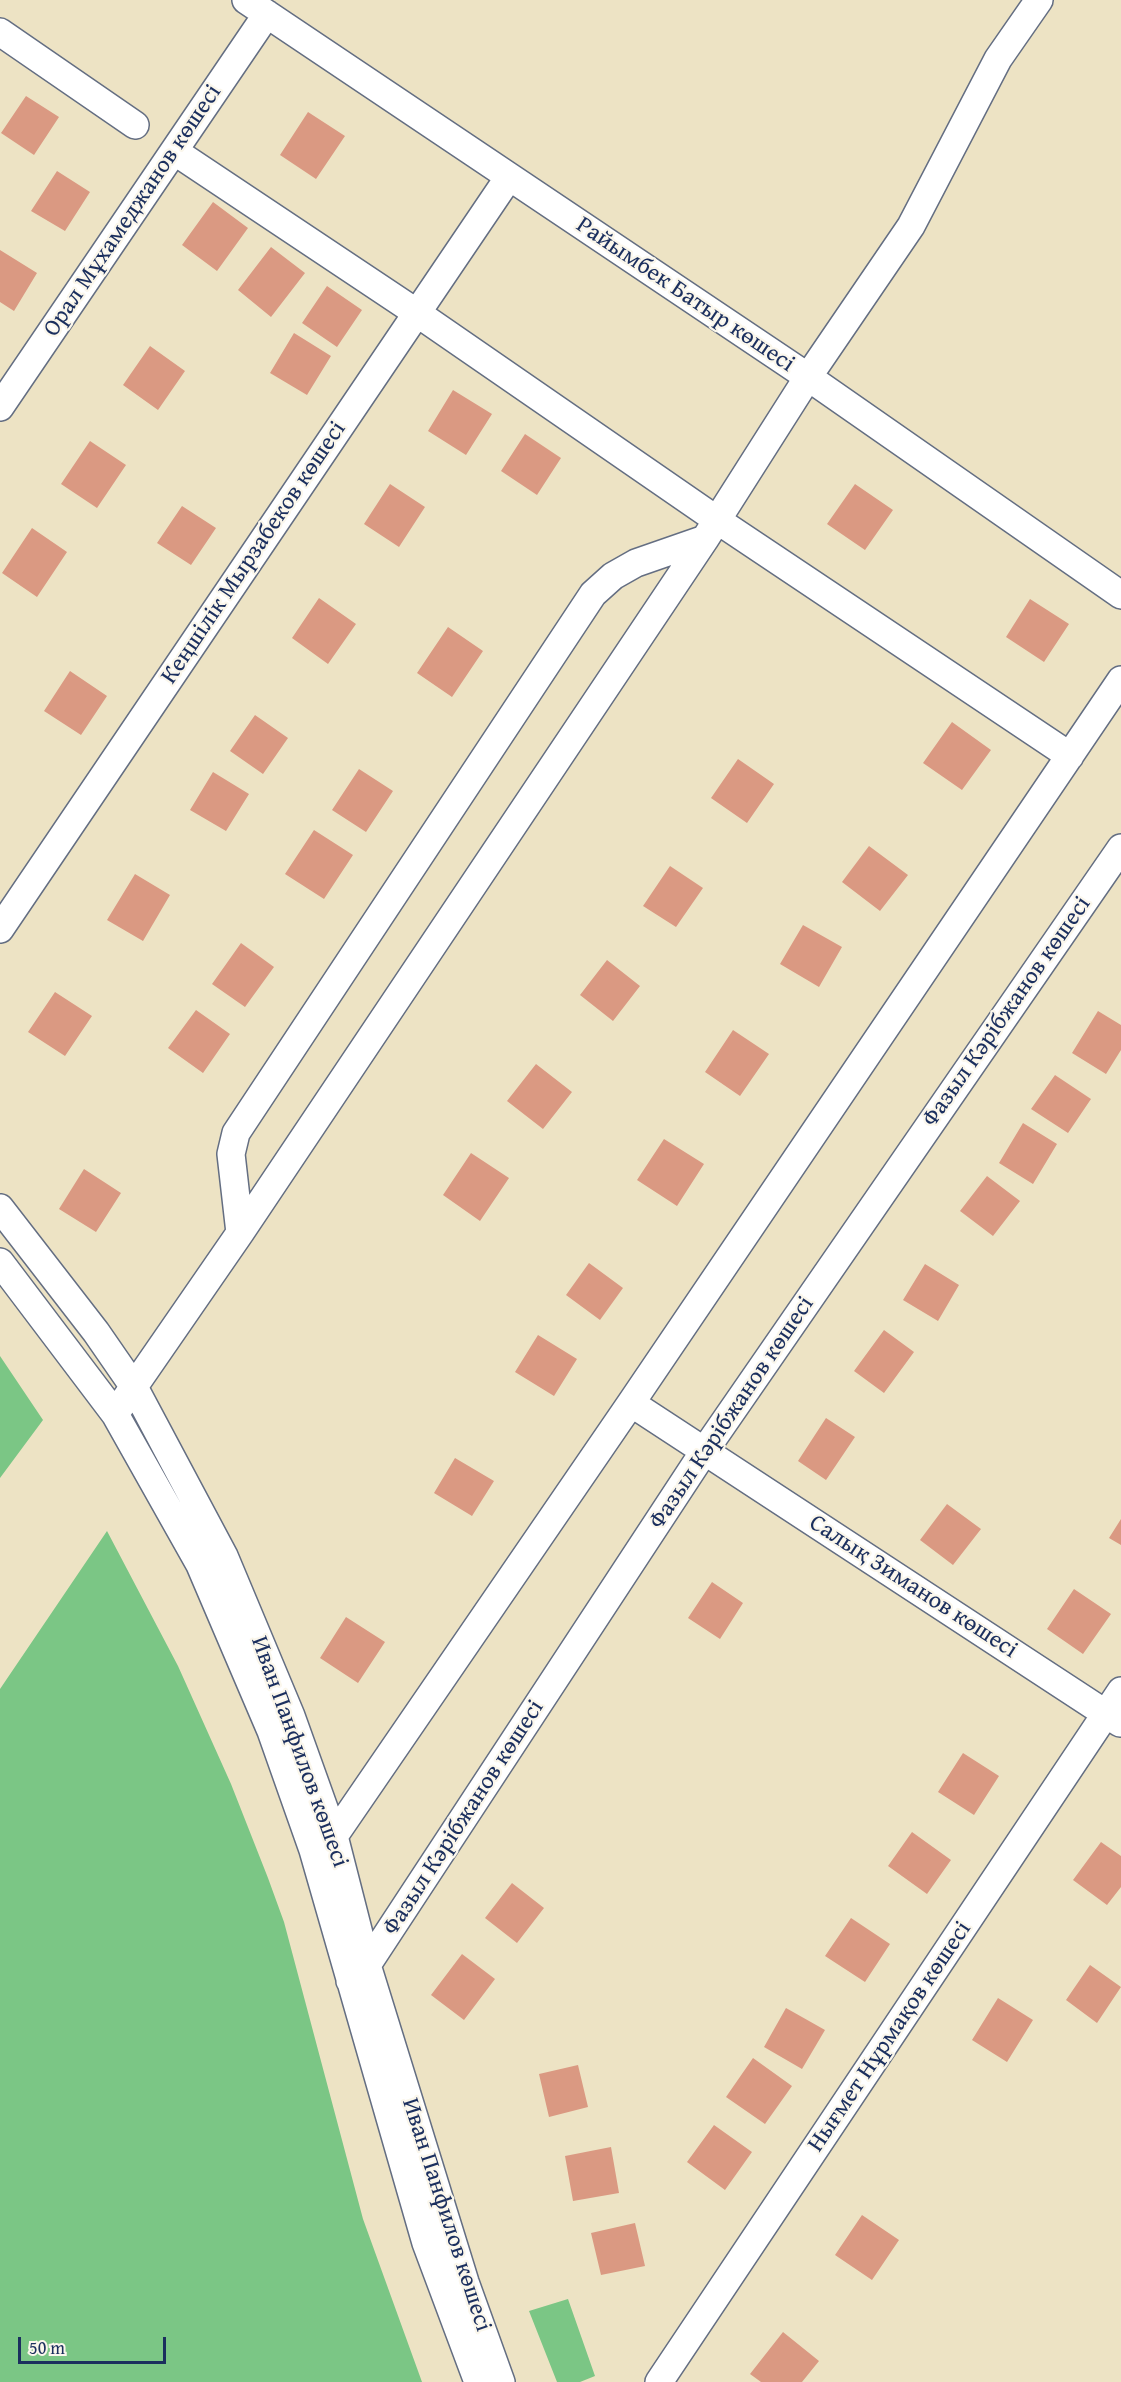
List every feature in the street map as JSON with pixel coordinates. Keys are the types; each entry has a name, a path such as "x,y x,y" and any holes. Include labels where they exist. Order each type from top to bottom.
{"street":[{"path":"115,1414 164,1347 711,529 808,377 911,226 998,60 1039,0"},
{"name":"Райымбек Батыр көшесі","path":"256,7 808,377 1121,595"},
{"name":"Орал Мұхамеджанов көшесі","path":"0,407 174,151 256,7"},
{"path":"0,32 135,125"},
{"path":"174,151 417,313 711,529 1070,756"},
{"name":"Кеңшілік Мырзабеков көшесі","path":"0,929 509,177"},
{"path":"240,1233 231,1154 236,1133 593,594 613,576 636,563 711,529"},
{"path":"323,1843 631,1403 1121,680"},
{"name":"Фазыл Кәрібжанов көшесі","path":"358,1973 705,1450 1121,848"},
{"name":"Иван Панфилов көшесі","path":"0,1208 96,1332 134,1387 224,1556 291,1716 426,2243 478,2382"},
{"name":"Иван Панфилов көшесі","path":"0,1262 115,1414 200,1565 271,1731 323,1843"},
{"name":"Салық Зиманов көшесі","path":"631,1403 1116,1709"},
{"name":"Нығмет Нұрмақов көшесі","path":"659,2382 1116,1709"},
{"name":"Иван Панфилов көшесі","path":"358,1973 501,2382"}],"green space":[{"path":"0,1356 43,1420 0,1478"},
{"path":"107,1531 178,1666 231,1784 268,1878 284,1922 363,2219 422,2382 0,2382 0,1689"},
{"path":"568,2299 595,2376 580,2382 557,2382 529,2311"}],"building":[{"path":"26,96 59,117 34,155 1,133"},
{"path":"308,112 345,136 316,179 280,155"},
{"path":"57,171 90,192 65,231 31,211"},
{"path":"213,202 248,228 217,271 182,245"},
{"path":"271,247 305,273 271,317 238,290"},
{"path":"0,250 37,273 14,311 0,302"},
{"path":"327,286 362,310 337,347 302,323"},
{"path":"294,333 331,356 307,395 270,373"},
{"path":"150,346 185,371 158,410 123,385"},
{"path":"453,390 492,414 466,455 428,431"},
{"path":"525,434 561,458 537,495 501,471"},
{"path":"90,441 126,465 97,508 61,484"},
{"path":"390,484 425,507 399,547 364,524"},
{"path":"855,484 893,510 865,550 827,524"},
{"path":"182,506 216,528 191,565 157,543"},
{"path":"32,528 67,552 37,597 2,573"},
{"path":"319,598 356,624 328,664 292,638"},
{"path":"1030,599 1069,624 1044,662 1006,637"},
{"path":"448,627 483,651 452,697 417,673"},
{"path":"70,671 107,696 81,735 44,711"},
{"path":"255,715 288,738 263,774 230,751"},
{"path":"952,722 991,750 962,790 923,763"},
{"path":"738,759 774,784 747,823 711,798"},
{"path":"359,769 393,791 366,832 332,810"},
{"path":"213,772 249,794 226,831 190,810"},
{"path":"314,830 353,855 324,899 285,874"},
{"path":"869,846 908,875 880,911 842,882"},
{"path":"670,866 703,888 676,927 643,906"},
{"path":"135,874 170,895 143,941 107,920"},
{"path":"803,925 842,947 819,987 780,964"},
{"path":"241,943 274,967 245,1007 212,984"},
{"path":"607,960 640,986 613,1021 580,995"},
{"path":"55,992 92,1016 65,1056 28,1032"},
{"path":"196,1010 230,1034 203,1073 168,1048"},
{"path":"1098,1011 1121,1025 1121,1050 1106,1074 1072,1053"},
{"path":"733,1030 769,1054 740,1096 705,1072"},
{"path":"536,1064 572,1092 543,1129 507,1101"},
{"path":"1055,1075 1091,1099 1068,1133 1031,1109"},
{"path":"1023,1123 1057,1144 1033,1184 999,1163"},
{"path":"664,1139 704,1164 677,1206 637,1180"},
{"path":"471,1153 509,1178 480,1221 443,1195"},
{"path":"84,1169 121,1193 96,1232 59,1209"},
{"path":"987,1176 1020,1201 993,1236 960,1211"},
{"path":"589,1263 623,1288 600,1320 566,1295"},
{"path":"925,1264 959,1285 938,1321 903,1300"},
{"path":"884,1330 914,1352 884,1393 854,1371"},
{"path":"538,1335 577,1359 554,1396 515,1372"},
{"path":"826,1418 855,1437 826,1480 798,1461"},
{"path":"455,1458 494,1481 472,1516 434,1493"},
{"path":"947,1504 981,1529 953,1565 920,1540"},
{"path":"1121,1519 1121,1545 1109,1538"},
{"path":"712,1582 743,1603 720,1639 688,1618"},
{"path":"1074,1589 1111,1614 1083,1654 1047,1629"},
{"path":"346,1617 385,1642 358,1683 320,1658"},
{"path":"963,1753 999,1776 974,1815 938,1792"},
{"path":"912,1832 951,1860 927,1894 888,1866"},
{"path":"1101,1842 1121,1856 1121,1887 1107,1905 1073,1880"},
{"path":"512,1883 544,1908 517,1943 485,1918"},
{"path":"851,1918 890,1944 865,1982 825,1956"},
{"path":"462,1954 495,1979 464,2020 431,1995"},
{"path":"1090,1965 1121,1987 1097,2023 1066,2000"},
{"path":"998,1998 1033,2020 1007,2062 972,2040"},
{"path":"786,2008 825,2030 802,2069 764,2047"},
{"path":"753,2058 792,2086 765,2124 726,2097"},
{"path":"578,2065 588,2107 549,2117 539,2074"},
{"path":"714,2125 752,2152 725,2190 687,2162"},
{"path":"611,2147 619,2193 573,2201 565,2156"},
{"path":"862,2215 899,2240 872,2280 835,2255"},
{"path":"635,2223 645,2266 601,2275 591,2233"},
{"path":"783,2332 819,2361 802,2382 761,2382 750,2374"}]}
